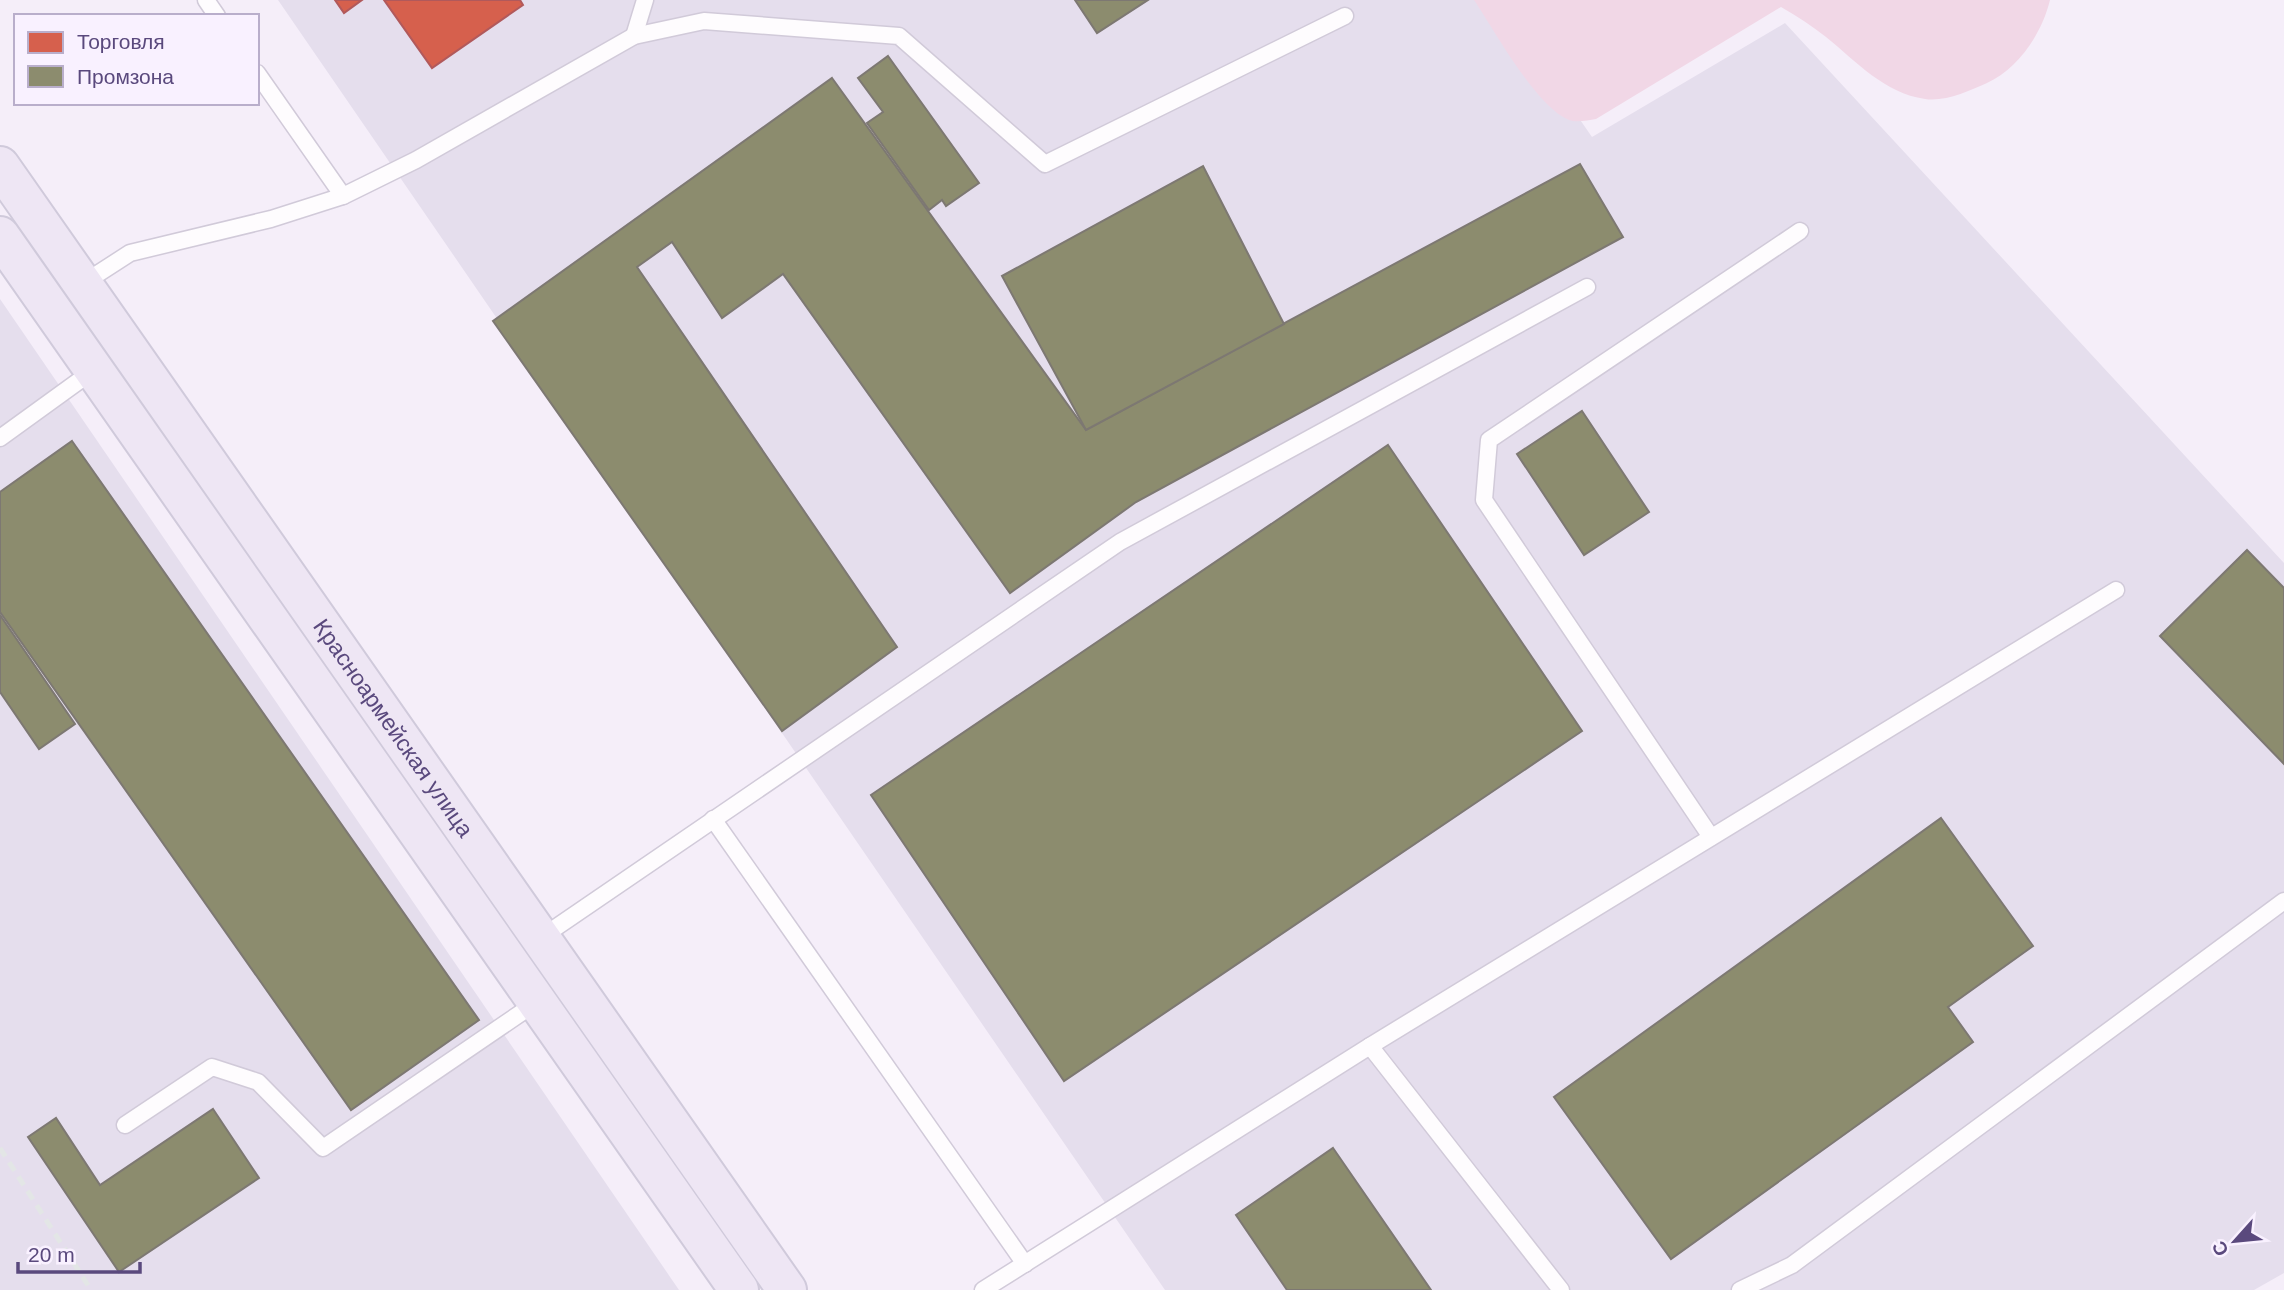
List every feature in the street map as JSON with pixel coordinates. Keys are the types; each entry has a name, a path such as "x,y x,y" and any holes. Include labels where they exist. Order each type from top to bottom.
{"main road":[{"name":"Красноармейская улица","path":"0,166 787,1290"},
{"name":"Красноармейская улица","path":"0,236 739,1290"}],"lane":[{"path":"634,36 645,0"},
{"path":"82,284 130,253 271,219 343,196 416,160 634,36 704,21 899,36 1045,164 1345,16"},
{"path":"259,77 343,196"},
{"path":"1712,837 1485,500 1489,440 1800,231"},
{"path":"539,939 1119,542 1587,287"},
{"path":"0,438 94,370"},
{"path":"983,1290 1370,1046 2116,590"},
{"path":"713,819 1025,1264"},
{"path":"1740,1290 1792,1265 2284,901"},
{"path":"125,1125 212,1067 258,1082 323,1148 537,1002"},
{"path":"1370,1046 1561,1290"}],"shaded area":[{"path":"278,0 1497,0 1592,137 1785,23 2284,563 2284,1273 2254,1290 1165,1290"},
{"path":"1474,0 2050,0 2035,37 2019,59 1987,83 1949,97 1925,99 1897,90 1872,75 1826,37 1781,7 1596,119 1579,121 1569,120 1543,100 1517,67"},
{"path":"0,299 679,1290 0,1290"}],"building: Торговля":[{"path":"335,0 362,0 344,13"},
{"path":"384,0 520,0 523,5 432,68"}],"building: Промзона":[{"path":"1075,0 1148,0 1097,33"},
{"path":"888,56 979,183 946,206 942,200 929,210 867,123 883,112 858,78"},
{"path":"832,78 1086,430 1580,164 1623,237 1136,502 1010,593 783,274 722,318 672,242 637,267 897,647 782,731 493,321"},
{"path":"1203,166 1284,324 1086,430 1002,276"},
{"path":"1582,411 1649,512 1584,555 1517,454"},
{"path":"72,441 479,1020 351,1110 0,612 0,492"},
{"path":"1388,445 1582,731 1064,1081 871,795"},
{"path":"2247,550 2284,588 2284,764 2160,636"},
{"path":"0,615 75,724 39,749 0,692"},
{"path":"1941,818 2033,946 1948,1007 1973,1042 1671,1259 1554,1097"},
{"path":"213,1109 259,1178 119,1272 28,1137 56,1118 100,1185"},
{"path":"1333,1148 1431,1290 1287,1290 1236,1215"}],"railway":[{"path":"0,1148 91,1290"}]}
